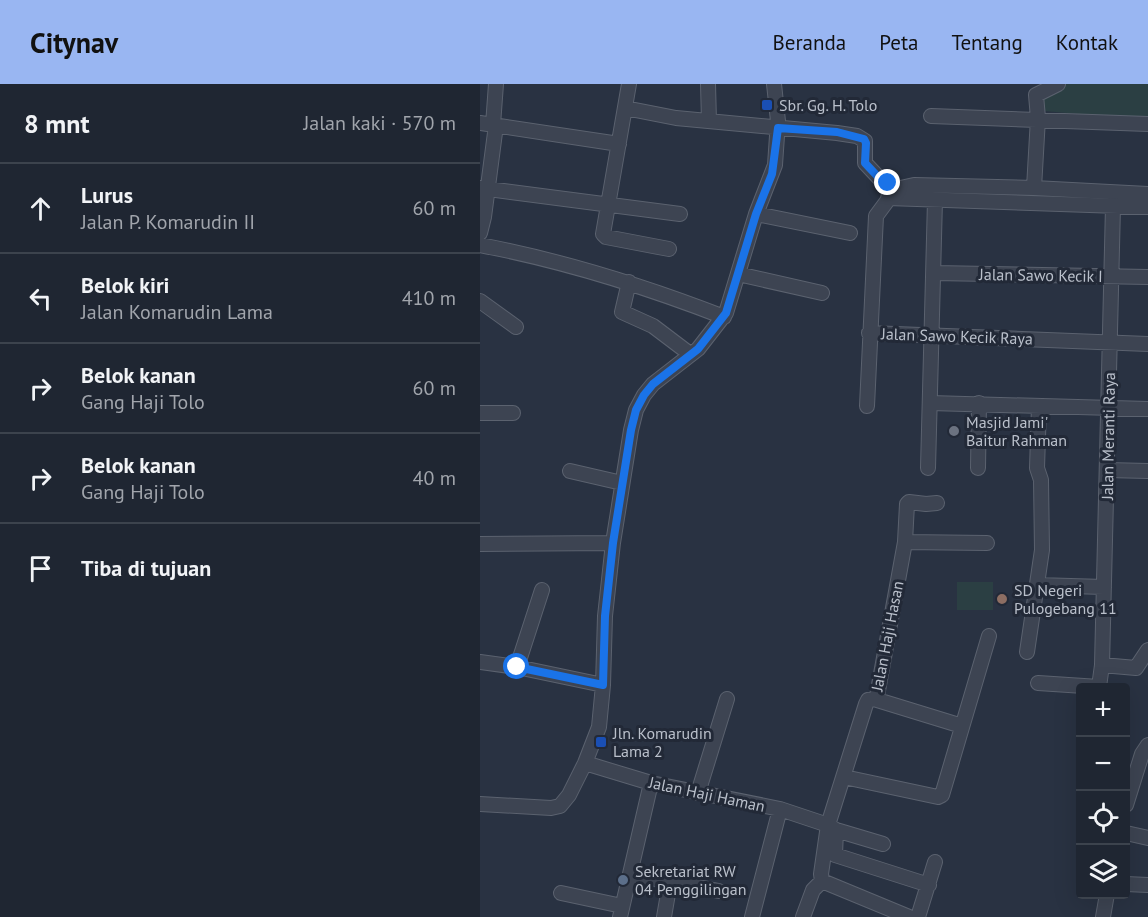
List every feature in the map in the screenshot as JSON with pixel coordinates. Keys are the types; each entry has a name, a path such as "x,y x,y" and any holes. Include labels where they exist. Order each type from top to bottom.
{"street":[{"path":"480,233 496,84"},
{"path":"629,84 604,236 669,249"},
{"path":"708,84 709,121"},
{"path":"480,804 551,808 560,806 569,795 585,763 599,727 605,616 613,543 631,430 640,403 653,384 710,336 724,317 774,165 778,128 774,84"},
{"path":"1034,188 1038,118 1033,90 1058,84"},
{"path":"626,108 676,118 837,132 864,139 866,143 865,163 880,179 888,183"},
{"path":"931,116 1038,118 1148,124"},
{"path":"490,124 619,144"},
{"path":"888,198 896,189 906,185 1034,188 1068,198 1113,206 1148,207"},
{"path":"484,188 680,214"},
{"path":"888,198 935,200 1068,198 1148,194"},
{"name":"Jalan Sawo Kecik Raya","path":"888,198 876,216 869,333 1148,344"},
{"path":"928,468 935,200"},
{"name":"Jalan Meranti Raya","path":"1102,665 1113,206"},
{"path":"756,214 850,232"},
{"path":"480,245 528,254 629,282 724,317"},
{"name":"Jalan Sawo Kecik I","path":"934,273 1148,277"},
{"path":"738,274 822,293"},
{"path":"629,282 622,312 653,326 690,354"},
{"path":"480,302 516,327"},
{"path":"867,406 869,333"},
{"path":"930,403 1148,409"},
{"path":"978,468 979,403"},
{"path":"1027,652 1042,550 1041,480 1037,468 1039,406"},
{"path":"480,413 513,413"},
{"path":"1107,470 1148,471"},
{"path":"570,471 622,483"},
{"name":"Jalan Haji Hasan","path":"822,881 823,860 844,777 866,704 868,700 874,699 889,633 905,542 909,502 938,503"},
{"path":"905,542 987,543"},
{"path":"480,544 613,543"},
{"path":"1037,585 1104,587"},
{"path":"517,667 542,590"},
{"path":"844,777 942,795 989,636"},
{"path":"1038,683 1099,687 1102,665 1136,668 1148,650"},
{"path":"480,662 517,667 603,685"},
{"path":"698,793 727,699"},
{"path":"874,699 962,726"},
{"path":"1129,791 1142,754 1148,745"},
{"name":"Jalan Haji Haman","path":"585,763 651,783 780,809 883,844"},
{"path":"561,893 621,912 651,783"},
{"path":"752,917 780,809"},
{"path":"832,828 835,855 929,885"},
{"path":"1130,834 1148,838"},
{"path":"918,917 935,862"},
{"path":"630,874 719,891"},
{"path":"803,917 813,890 822,881 891,914 909,917"},
{"path":"664,917 670,882"},
{"path":"1130,884 1148,885"},
{"path":"1103,917 1106,899"}],"green space":[{"path":"1062,84 1148,84 1148,120 1044,111 1034,103"},
{"path":"957,582 993,582 993,610 957,610"}],"place":[{"name":"Sbr. Gg. H. Tolo","path":"767,105"},
{"name":"Masjid Jami' Baitur Rahman","path":"954,431"},
{"name":"SD Negeri Pulogebang 11","path":"1002,599"},
{"name":"Jln. Komarudin Lama 2","path":"601,742"},
{"name":"Sekretariat RW 04 Penggilingan","path":"623,880"}],"route":[{"path":"517,667 603,685 603,637 613,543 636,410 653,384 698,349 724,317 756,214 772,174 778,128 837,132 864,139 866,143 865,163 880,179 888,183"}]}
